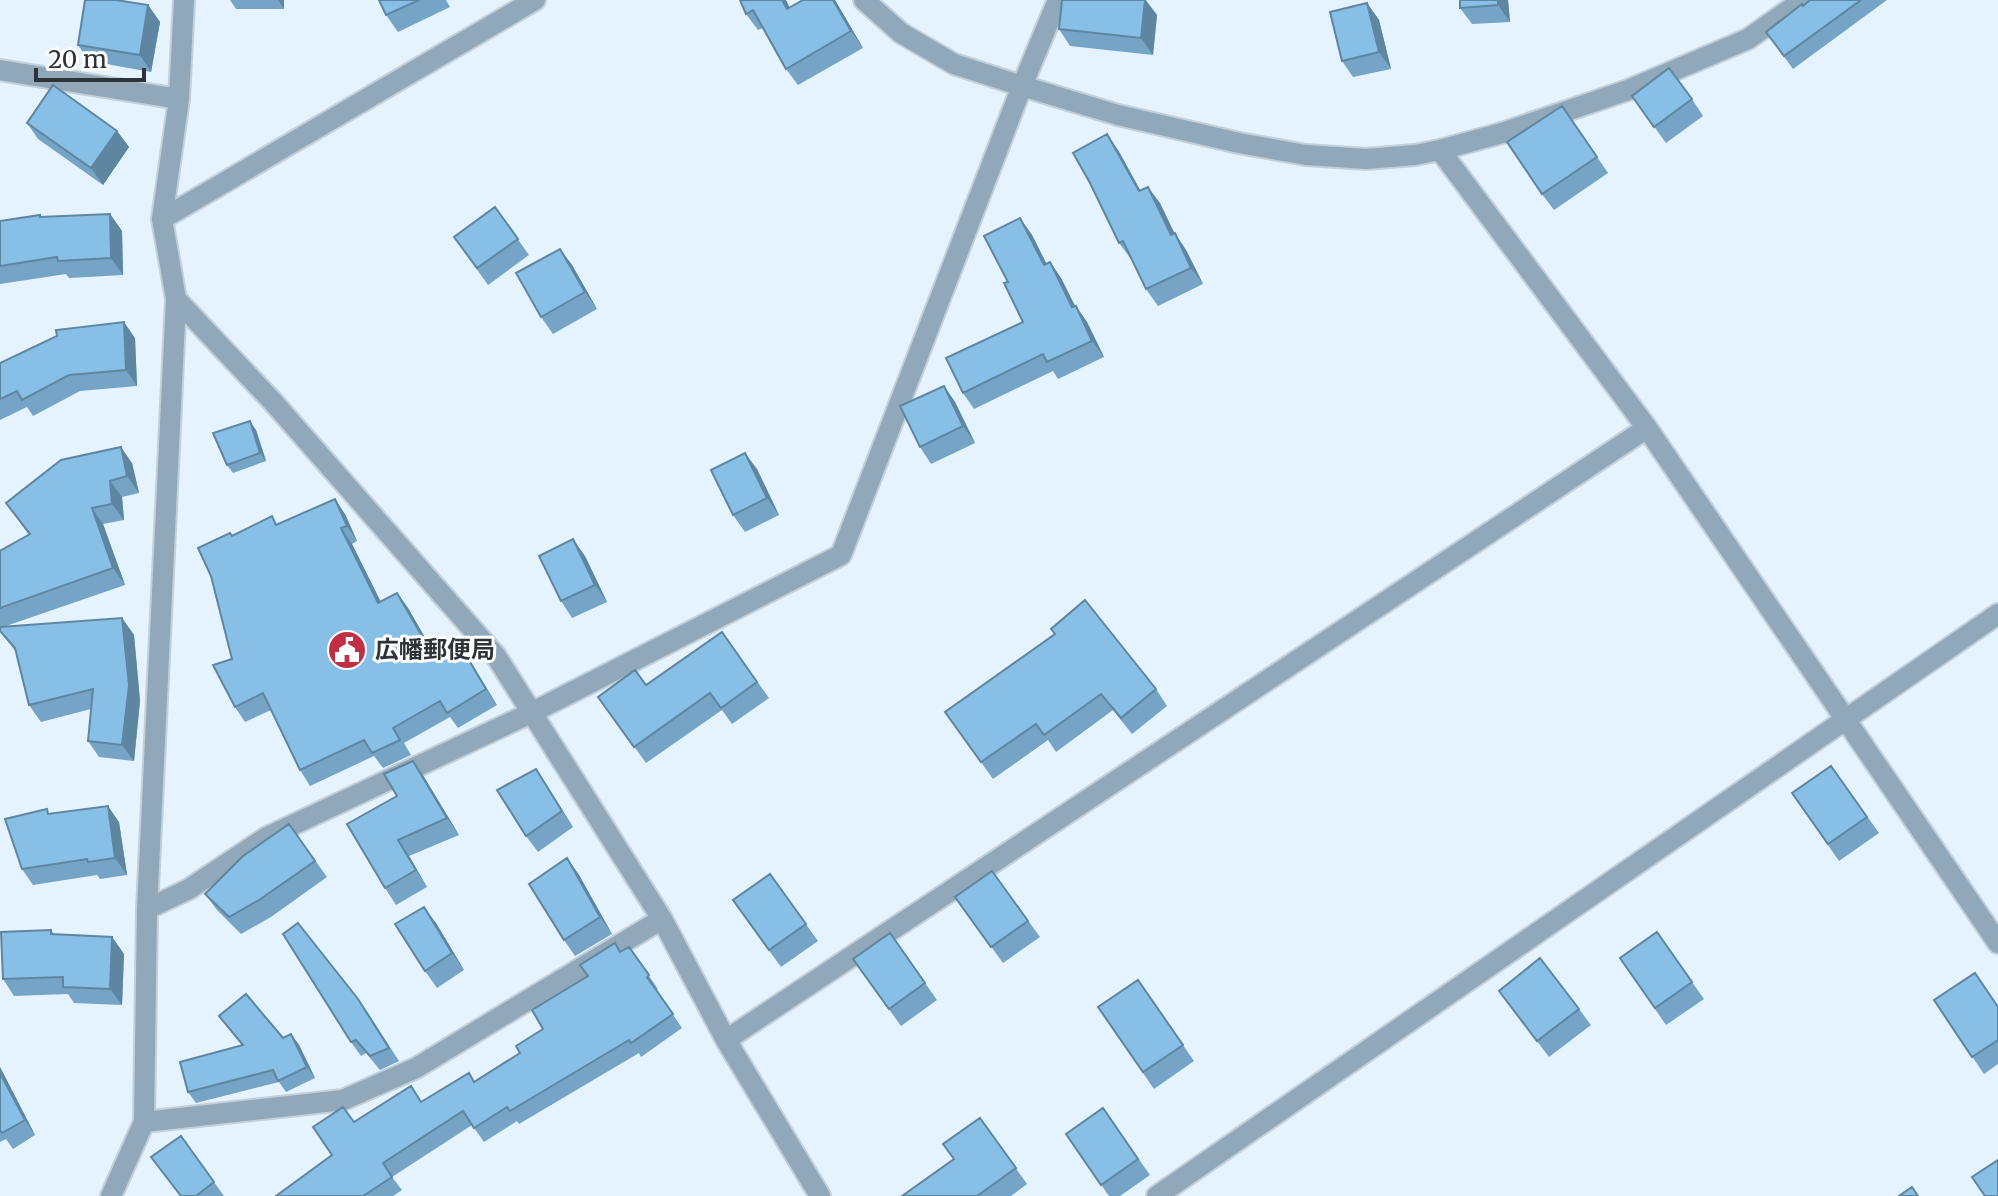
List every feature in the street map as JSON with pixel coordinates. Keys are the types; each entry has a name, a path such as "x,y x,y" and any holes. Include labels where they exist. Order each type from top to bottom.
{"street":[{"path":"111,1196 144,1122 147,909 176,299 162,219 179,99 184,0"},
{"path":"162,219 535,0"},
{"path":"864,0 901,33 954,64 1022,86 1118,115 1239,143 1306,155 1366,159 1440,150 1628,90 1748,39 1803,0"},
{"path":"147,909 189,889 267,837 531,713 841,555 1058,0"},
{"path":"0,70 179,99"},
{"path":"1440,150 1647,428 1998,943"},
{"path":"176,299 274,403 496,656 662,919 726,1040 820,1196"},
{"path":"726,1040 1647,428"},
{"path":"1157,1196 1998,614"},
{"path":"144,1122 343,1100 416,1068 662,919"}],"building":[{"path":"85,0 116,0 148,5 140,55 78,45"},
{"path":"379,0 419,0 386,15"},
{"path":"740,0 782,0 787,9 803,0 833,0 851,31 786,69 753,10 746,14"},
{"path":"1062,0 1145,0 1141,38 1059,29"},
{"path":"1460,0 1498,0 1498,5 1460,8"},
{"path":"1810,0 1861,0 1784,56 1766,32"},
{"path":"1367,3 1379,52 1342,61 1330,12"},
{"path":"1669,68 1692,99 1654,127 1632,96"},
{"path":"53,85 117,131 91,168 27,123"},
{"path":"1562,106 1597,157 1542,194 1507,142"},
{"path":"1107,134 1139,191 1148,187 1191,268 1146,289 1123,241 1119,243 1073,153"},
{"path":"495,207 518,239 477,268 454,237"},
{"path":"110,214 111,258 58,261 57,257 0,266 0,221 40,215"},
{"path":"1020,218 1044,265 1050,262 1072,307 1076,306 1092,341 1047,362 1043,354 963,393 946,358 1023,322 1004,283 1008,282 984,236"},
{"path":"560,249 585,292 541,317 516,273"},
{"path":"124,322 126,370 69,375 22,400 17,391 0,399 0,363 57,336 56,330"},
{"path":"944,386 963,426 920,447 900,406"},
{"path":"250,421 260,453 227,465 213,433"},
{"path":"121,447 127,476 110,481 112,504 92,508 113,568 0,608 0,551 30,534 6,503 61,460"},
{"path":"745,453 767,498 733,515 711,470"},
{"path":"335,499 347,526 341,528 378,603 397,593 434,657 458,642 486,689 447,713 440,701 393,728 400,740 372,753 364,740 300,770 263,693 235,707 213,665 232,659 211,576 198,548 230,533 232,536 272,516 276,525"},
{"path":"573,539 595,585 561,601 539,556"},
{"path":"1085,600 1156,689 1121,718 1101,694 1044,735 1036,724 981,762 945,712 1055,634 1051,629"},
{"path":"122,618 129,685 122,745 88,741 93,689 29,705 15,648 0,627"},
{"path":"722,632 757,682 721,708 710,693 634,747 598,697 635,670 646,685"},
{"path":"413,761 447,818 398,840 416,870 385,888 347,824 397,796 384,774"},
{"path":"1831,766 1867,817 1828,844 1792,793"},
{"path":"536,769 562,811 526,836 497,790"},
{"path":"108,806 115,858 22,869 5,819 47,809 48,814"},
{"path":"289,824 315,861 229,917 205,894 243,856"},
{"path":"567,858 600,917 564,940 529,884"},
{"path":"992,871 1028,921 991,947 955,897"},
{"path":"770,874 806,924 769,950 733,900"},
{"path":"424,907 452,953 425,971 395,924"},
{"path":"298,923 358,999 389,1048 370,1056 356,1040 351,1042 283,934"},
{"path":"51,930 51,934 112,937 110,989 63,987 63,977 3,979 1,932"},
{"path":"1657,932 1692,982 1655,1008 1620,958"},
{"path":"890,933 925,983 889,1009 853,959"},
{"path":"615,943 620,952 629,947 673,1014 631,1043 629,1040 510,1111 507,1107 474,1128 463,1111 383,1163 392,1177 363,1196 276,1196 332,1155 313,1127 343,1107 354,1122 411,1086 421,1102 469,1073 474,1082 520,1053 516,1046 543,1029 532,1010 588,976 580,965"},
{"path":"1540,958 1579,1009 1537,1041 1499,991"},
{"path":"1975,973 1998,1007 1998,1040 1972,1057 1934,1000"},
{"path":"1138,980 1183,1045 1143,1072 1098,1007"},
{"path":"246,994 283,1038 291,1034 307,1067 278,1081 273,1070 188,1092 180,1062 243,1045 219,1016"},
{"path":"0,1073 25,1120 2,1133 0,1130"},
{"path":"1103,1108 1138,1159 1101,1185 1066,1134"},
{"path":"980,1118 1016,1168 977,1196 902,1196 954,1159 943,1144"},
{"path":"181,1136 214,1182 196,1196 181,1196 151,1157"},
{"path":"1998,1160 1998,1196 1985,1196 1972,1177"},
{"path":"1912,1187 1918,1196 1899,1196"}],"place":[{"name":"広幡郵便局","path":"347,650"}]}
